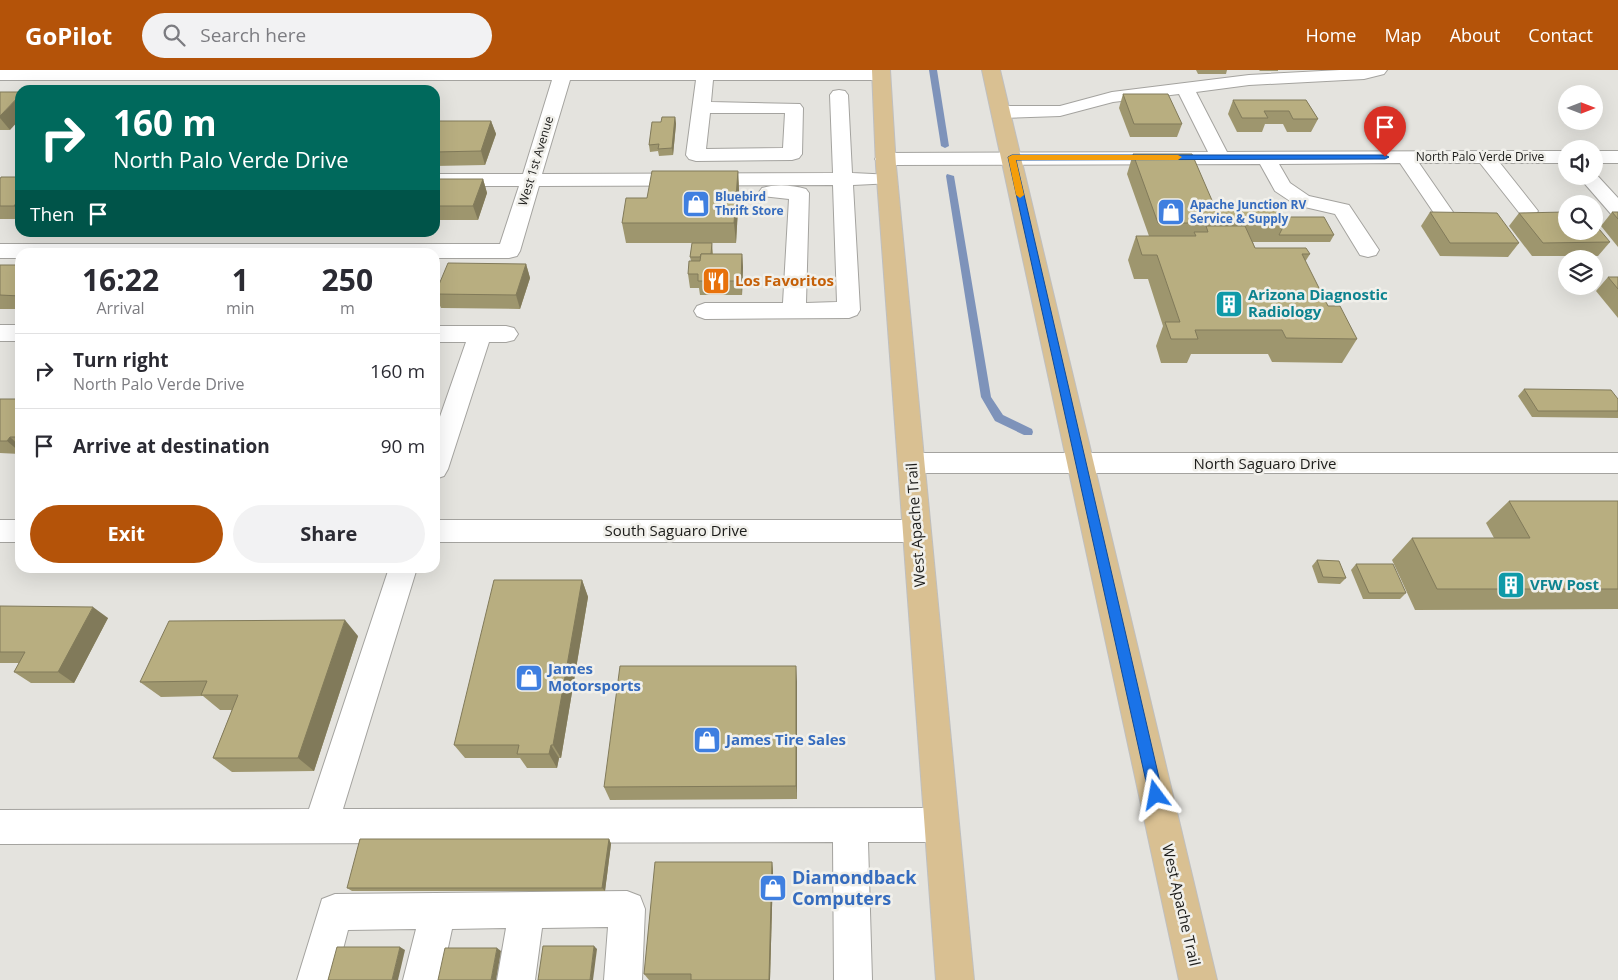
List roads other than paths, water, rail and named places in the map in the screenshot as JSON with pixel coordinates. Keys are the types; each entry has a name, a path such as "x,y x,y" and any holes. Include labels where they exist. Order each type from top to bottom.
{"main road":[{"name":"West Apache Trail","path":"991,70 1198,980"},
{"name":"West Apache Trail","path":"881,72 886,169 955,980"}],"street":[{"path":"1001,112 1060,111 1112,97 1249,80 1364,74 1378,70"},
{"path":"0,75 563,73 705,75 881,72"},
{"name":"West 1st Avenue","path":"440,251 509,251 563,73"},
{"path":"701,107 794,108 792,154 696,155 701,107 705,75"},
{"path":"1185,88 1220,157"},
{"path":"706,312 849,310 839,95"},
{"name":"North Palo Verde Drive","path":"440,180 844,179 886,169 1012,157 1558,157"},
{"path":"1266,157 1282,186 1303,201 1342,209 1368,250"},
{"path":"1405,157 1445,215"},
{"path":"1485,157 1528,212"},
{"path":"1603,157 1618,157"},
{"path":"770,179 769,193 799,193 794,310"},
{"path":"1596,185 1618,210"},
{"name":"West 1st Avenue","path":"0,251 15,251"},
{"path":"0,333 15,333"},
{"path":"440,334 506,334"},
{"path":"440,454 480,334"},
{"name":"North Saguaro Drive","path":"912,464 1618,463"},
{"path":"0,531 15,531"},
{"name":"South Saguaro Drive","path":"440,531 916,531"},
{"path":"321,826 401,573"},
{"path":"850,825 853,980"},
{"path":"0,827 942,825"},
{"path":"316,980 336,912 627,909 623,980"},
{"path":"516,980 527,910"},
{"path":"422,980 438,911"}],"waterway":[{"path":"933,70 945,146"},
{"path":"950,176 986,397 999,418 1028,432"}],"place":[{"name":"Bluebird Thrift Store","path":"696,204"},
{"name":"Apache Junction RV Service & Supply","path":"1171,212"},
{"name":"Los Favoritos","path":"716,281"},
{"name":"Arizona Diagnostic Radiology","path":"1229,304"},
{"name":"VFW Post","path":"1511,585"},
{"name":"James Motorsports","path":"529,678"},
{"name":"James Tire Sales","path":"707,740"},
{"name":"Diamondback Computers","path":"773,888"}]}
